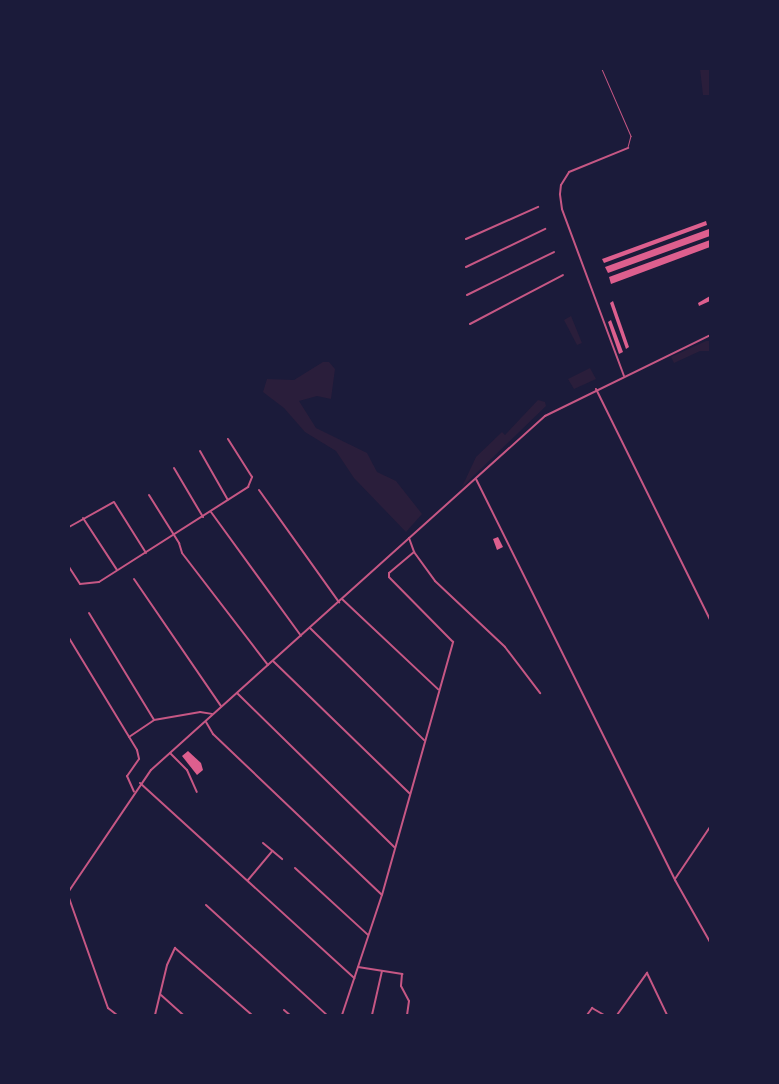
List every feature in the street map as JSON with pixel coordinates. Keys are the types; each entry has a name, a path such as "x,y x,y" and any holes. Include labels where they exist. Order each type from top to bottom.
{"street":[{"path":"624,376 562,209 560,194 561,185 569,172 628,148"},
{"path":"466,239 538,206"},
{"path":"466,267 545,229"},
{"path":"467,295 554,252"},
{"path":"470,324 563,275"},
{"path":"69,891 140,783 170,753 545,416 596,389 709,336"},
{"path":"596,389 710,620"},
{"path":"69,567 80,584 99,582 248,487 252,480 228,439"},
{"path":"200,451 228,500"},
{"path":"174,468 203,517"},
{"path":"476,479 675,880 710,942"},
{"path":"259,490 339,602"},
{"path":"149,495 182,553 268,665"},
{"path":"69,526 112,502 146,553"},
{"path":"210,512 301,636"},
{"path":"83,518 117,571"},
{"path":"409,538 414,552 435,580 505,647 540,693"},
{"path":"342,1015 382,895 452,640 388,575 414,552"},
{"path":"134,579 221,706"},
{"path":"342,599 438,688"},
{"path":"89,613 154,720"},
{"path":"310,628 424,740"},
{"path":"69,638 129,737 140,759 127,776 134,792"},
{"path":"273,660 409,793"},
{"path":"236,693 394,847"},
{"path":"129,737 154,720 200,712 212,714"},
{"path":"205,721 213,734 382,895"},
{"path":"170,753 186,770 197,792"},
{"path":"140,783 354,978"},
{"path":"675,880 710,827"},
{"path":"263,843 282,859"},
{"path":"248,880 272,850"},
{"path":"295,868 368,935"},
{"path":"69,898 108,1008 117,1015"},
{"path":"206,905 327,1015"},
{"path":"155,1015 167,965 175,948 252,1015"},
{"path":"358,966 402,974 402,986 409,1001 407,1014"},
{"path":"372,1015 382,970"},
{"path":"617,1015 647,973 667,1015"},
{"path":"161,995 183,1015"},
{"path":"587,1015 592,1008 604,1015"},
{"path":"284,1010 290,1015"}],"lane":[{"path":"602,69 631,136 628,148"}],"shaded area":[{"path":"700,69 709,69 710,95 703,95"},
{"path":"571,316 582,343 577,345 564,320"},
{"path":"706,341 710,341 710,351 700,351 674,363 671,357"},
{"path":"323,362 329,362 335,369 331,399 317,396 299,401 316,428 367,453 377,472 396,481 422,514 406,532 354,478 336,451 305,432 284,408 263,392 267,379 294,380"},
{"path":"590,368 596,379 574,389 568,379"},
{"path":"538,400 545,402 546,406 462,487 476,457 502,432 505,435"}],"building":[{"path":"706,221 707,225 604,263 602,259"},
{"path":"709,229 710,236 608,273 605,267"},
{"path":"710,240 710,247 611,284 609,277"},
{"path":"710,296 710,301 699,306 698,303"},
{"path":"613,301 629,347 626,349 610,303"},
{"path":"611,320 623,352 619,354 608,322"},
{"path":"498,537 503,547 497,550 493,539"},
{"path":"188,751 201,763 203,770 197,775 182,756"}]}
